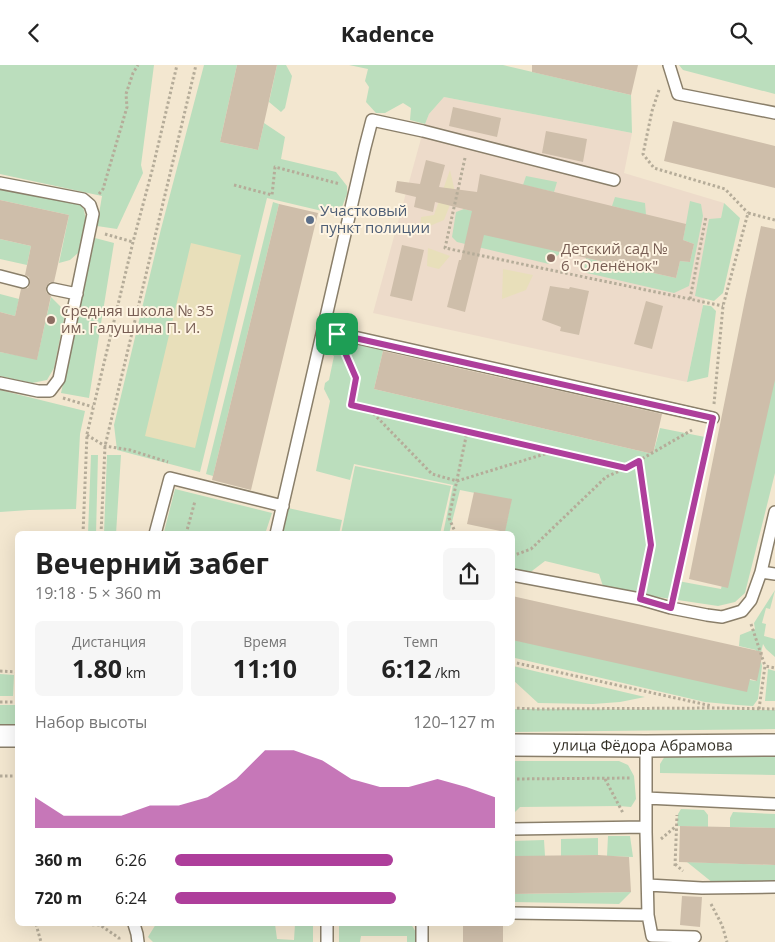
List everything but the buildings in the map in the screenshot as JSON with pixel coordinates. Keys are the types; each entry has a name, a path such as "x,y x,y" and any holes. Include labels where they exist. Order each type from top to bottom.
{"street":[{"path":"0,736 15,736"},
{"name":"улица Фёдора Абрамова","path":"515,745 775,745"}],"lane":[{"path":"669,65 678,94 775,113"},
{"path":"277,531 364,147 372,120 423,131 614,180"},
{"path":"0,183 83,199 90,205 92,214 59,379 50,391 38,391 0,383"},
{"path":"0,276 23,282"},
{"path":"53,289 77,294"},
{"path":"323,330 713,418"},
{"path":"156,531 170,478 283,506"},
{"path":"515,576 640,599 671,608 722,617 742,611 751,600 762,572 775,512"},
{"path":"762,572 775,574"},
{"path":"646,746 649,939 695,937"},
{"path":"646,798 775,804"},
{"path":"515,829 646,827"},
{"path":"648,885 702,888 775,887"},
{"path":"515,913 648,915"},
{"path":"135,926 138,942"},
{"path":"327,926 327,942"},
{"path":"422,926 422,942"}],"path":[{"path":"90,205 103,189 127,107 126,94 133,73 138,65"},
{"path":"82,531 87,435 177,65"},
{"path":"101,531 104,446 196,65"},
{"path":"660,86 642,154 654,168 725,189 748,213 775,220"},
{"path":"468,143 445,248 723,306"},
{"path":"234,185 272,195 275,167 355,188"},
{"path":"671,608 713,418 723,306 748,213"},
{"path":"690,299 706,217"},
{"path":"90,230 133,242"},
{"path":"337,334 356,378 351,405 626,468"},
{"path":"50,391 58,397 93,407"},
{"path":"370,410 432,474 457,481 552,451"},
{"path":"515,555 531,549 606,477 639,461 713,418"},
{"path":"455,531 449,518 467,432"},
{"path":"87,435 104,446 130,450 174,464 185,482"},
{"path":"639,461 651,545 640,599"},
{"path":"187,531 197,494"},
{"path":"751,623 765,666 758,709"},
{"path":"515,663 718,708"},
{"path":"765,666 775,668"},
{"path":"0,671 15,672"},
{"path":"0,702 15,703"},
{"path":"515,709 775,709"},
{"path":"0,776 15,776"},
{"path":"515,779 638,778"},
{"path":"605,779 630,827"},
{"path":"674,887 676,826 677,814 680,808"},
{"path":"702,888 722,925 727,942"},
{"path":"37,926 41,942"},
{"path":"101,926 119,938 119,942"}],"shaded area":[{"name":"Детский сад № 6 \"Оленёнок\"","path":"444,97 632,133 624,173 724,203 687,382 373,313 425,124 429,114"}],"green space":[{"path":"0,65 154,65 141,165 143,173 117,229 97,226 102,196 0,174"},
{"path":"204,65 237,65 220,142 258,150 264,123 285,137 281,159 336,172 347,186 347,194 339,215 267,198 200,472 117,450 114,425 161,229"},
{"path":"277,65 286,65 292,76 285,108 281,112 269,102"},
{"path":"349,65 503,65 631,95 632,133 444,97 429,114 425,124 410,120 411,108 403,103 385,113 376,113 366,102 369,87 365,81 368,69"},
{"path":"679,65 775,65 775,94 683,70"},
{"path":"526,176 557,182 554,192 523,185"},
{"path":"0,190 80,203 84,210 86,221 78,253 70,260 59,263 69,215 0,200"},
{"path":"615,197 645,203 646,215 612,206"},
{"path":"690,201 701,204 703,216 689,286 674,293 584,271 586,258 676,278 680,261 690,262 694,244 683,240"},
{"path":"273,202 279,204 213,476 206,474"},
{"path":"724,203 740,218 723,293 714,301 695,296 709,219 721,218"},
{"path":"464,209 561,252 549,264 457,242 452,237 456,212"},
{"path":"95,238 114,243 89,398 61,393"},
{"path":"0,239 31,246 27,265 0,259"},
{"path":"0,294 19,299 15,316 0,312"},
{"path":"51,297 65,314 54,368 47,380 32,383 0,376 0,352 37,359"},
{"path":"703,305 711,306 716,311 708,377 687,382"},
{"path":"328,334 384,347 374,389 653,454 660,428 710,438 678,581 721,589 775,357 775,473 745,593 735,602 718,606 604,589 599,574 545,561 528,574 515,571 515,531 505,531 511,502 505,499 460,490 450,531 444,531 453,485 354,464 350,480 316,471 330,401 324,389 325,383 329,380 334,356 325,351 323,346"},
{"path":"0,390 85,411 80,434 76,509 0,512"},
{"path":"91,455 98,455 96,531 88,531"},
{"path":"107,455 121,455 116,531 104,531"},
{"path":"355,466 451,486 441,531 342,531"},
{"path":"175,489 272,513 266,531 164,531"},
{"path":"288,508 342,520 340,531 283,531"},
{"path":"775,590 770,609 766,608 762,623 766,624 764,636 775,639 775,657 763,644 760,657 762,666 758,699 753,706 705,702 515,658 515,641 756,681 753,662 756,650 739,646 740,635 755,629 754,623"},
{"path":"515,666 645,697 620,702 593,704 538,703 515,682"},
{"path":"768,669 775,671 775,701 765,701"},
{"path":"0,674 14,675 13,696 0,696"},
{"path":"0,705 15,705 15,725 0,724"},
{"path":"515,709 775,710 775,729 515,732"},
{"path":"775,754 775,775 660,773 660,764 665,756"},
{"path":"515,761 619,761 628,765 634,776 636,799 631,807 520,807 515,812"},
{"path":"681,809 704,810 708,815 708,827 677,826 678,814"},
{"path":"733,812 775,814 775,828 730,827 730,818"},
{"path":"608,836 630,836 633,857 607,856"},
{"path":"598,838 598,855 561,856 561,839"},
{"path":"544,840 545,856 515,856 515,841"},
{"path":"687,862 775,865 775,883 713,883"},
{"path":"631,892 619,904 515,902 515,894"},
{"path":"155,926 275,926 277,939 294,940 295,926 313,926 313,942 153,942 148,937"},
{"path":"339,926 412,926 417,934 417,942 407,942 407,936 361,936 360,942 339,942"}],"sand":[{"path":"450,170 455,192 444,220 420,230 421,217 434,215"},
{"path":"191,243 241,255 195,448 145,436"},
{"path":"428,248 450,256 439,269 427,266"},
{"path":"503,269 533,275 526,290 502,299"}],"place":[{"name":"Участковый пункт полиции","path":"310,220"},
{"name":"Детский сад № 6 \"Оленёнок\"","path":"551,258"},
{"name":"Средняя школа № 35 им. Галушина П. И.","path":"51,320"}],"route":[{"path":"337,334 713,418 671,608 640,599 651,545 639,461 626,468 351,405 356,378 337,334"}]}
